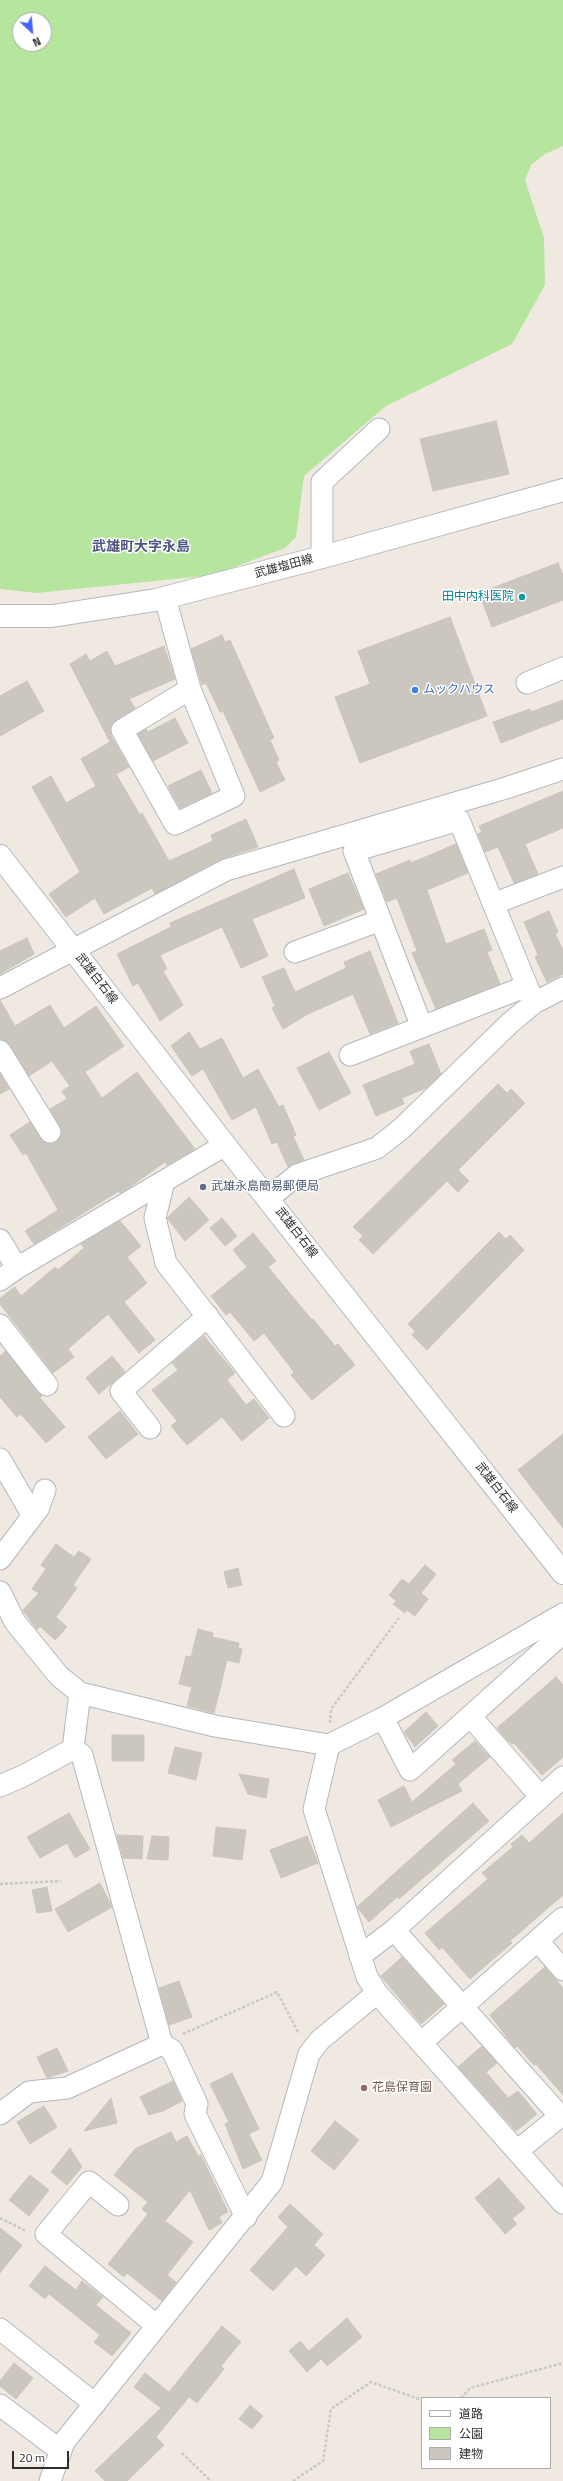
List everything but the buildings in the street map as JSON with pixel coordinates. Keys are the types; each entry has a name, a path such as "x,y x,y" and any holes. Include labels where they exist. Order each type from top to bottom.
{"main road":[{"name":"武雄塩田線","path":"0,616 52,616 165,598 322,558 563,490"},
{"name":"武雄白石線","path":"0,856 224,1145 269,1198 563,1573"}],"street":[{"path":"322,558 322,482 379,429"},
{"path":"165,598 190,689 234,796 175,824 122,730 190,689"},
{"path":"527,683 563,668"},
{"path":"0,988 74,951 226,870 506,788 563,769"},
{"path":"422,1026 354,851 459,820 530,994"},
{"path":"494,904 563,878"},
{"path":"295,952 381,920"},
{"path":"350,1055 422,1026 530,994 563,988"},
{"path":"269,1198 296,1175 377,1148 401,1129 510,1023 530,994"},
{"path":"0,1051 50,1132"},
{"path":"0,1280 17,1268 224,1145"},
{"path":"164,1181 155,1218 166,1263 284,1416"},
{"path":"0,1240 17,1268"},
{"path":"150,1428 121,1391 208,1316"},
{"path":"0,1325 47,1385"},
{"path":"0,1459 32,1516"},
{"path":"0,1558 38,1509 45,1490"},
{"path":"0,1592 15,1622 59,1676 80,1693 215,1726 329,1745 384,1718 563,1614"},
{"path":"384,1718 410,1770 471,1717 563,1633"},
{"path":"73,1749 80,1693"},
{"path":"471,1717 541,1797"},
{"path":"329,1745 314,1809 367,1977 377,1993 563,2203"},
{"path":"0,1786 23,1776 73,1749"},
{"path":"73,1749 82,1755 162,2044 172,2050 197,2104 195,2114 246,2217"},
{"path":"360,1956 394,1930 563,1777"},
{"path":"422,2042 563,1918"},
{"path":"394,1930 561,2115 518,2151"},
{"path":"538,1941 563,1970"},
{"path":"50,2481 64,2442 246,2217 272,2182 309,2054 320,2040 377,1993"},
{"path":"0,2114 29,2092 67,2088 162,2044"},
{"path":"118,2205 89,2182 46,2234 157,2326"},
{"path":"0,2329 95,2404"},
{"path":"0,2404 61,2451"}],"path":[{"path":"329,1745 331,1709 399,1618"},
{"path":"0,1884 61,1880"},
{"path":"162,2044 277,1992 309,2054"},
{"path":"0,2218 36,2236 46,2234"},
{"path":"462,2397 470,2388 563,2363"},
{"path":"293,2481 323,2462 331,2409 371,2382 421,2400"},
{"path":"182,2453 211,2481"}],"green space":[{"path":"0,0 563,0 563,146 545,154 531,165 525,180 544,238 545,285 512,344 386,406 304,476 296,537 285,548 213,575 37,593 0,589"}],"place":[{"name":"田中内科医院","path":"522,597"},
{"name":"ムックハウス","path":"415,690"},
{"name":"武雄永島簡易郵便局","path":"203,1187"},
{"name":"花島保育園","path":"364,2088"}],"district":[{"name":"武雄町大字永島","path":"141,548"}]}
